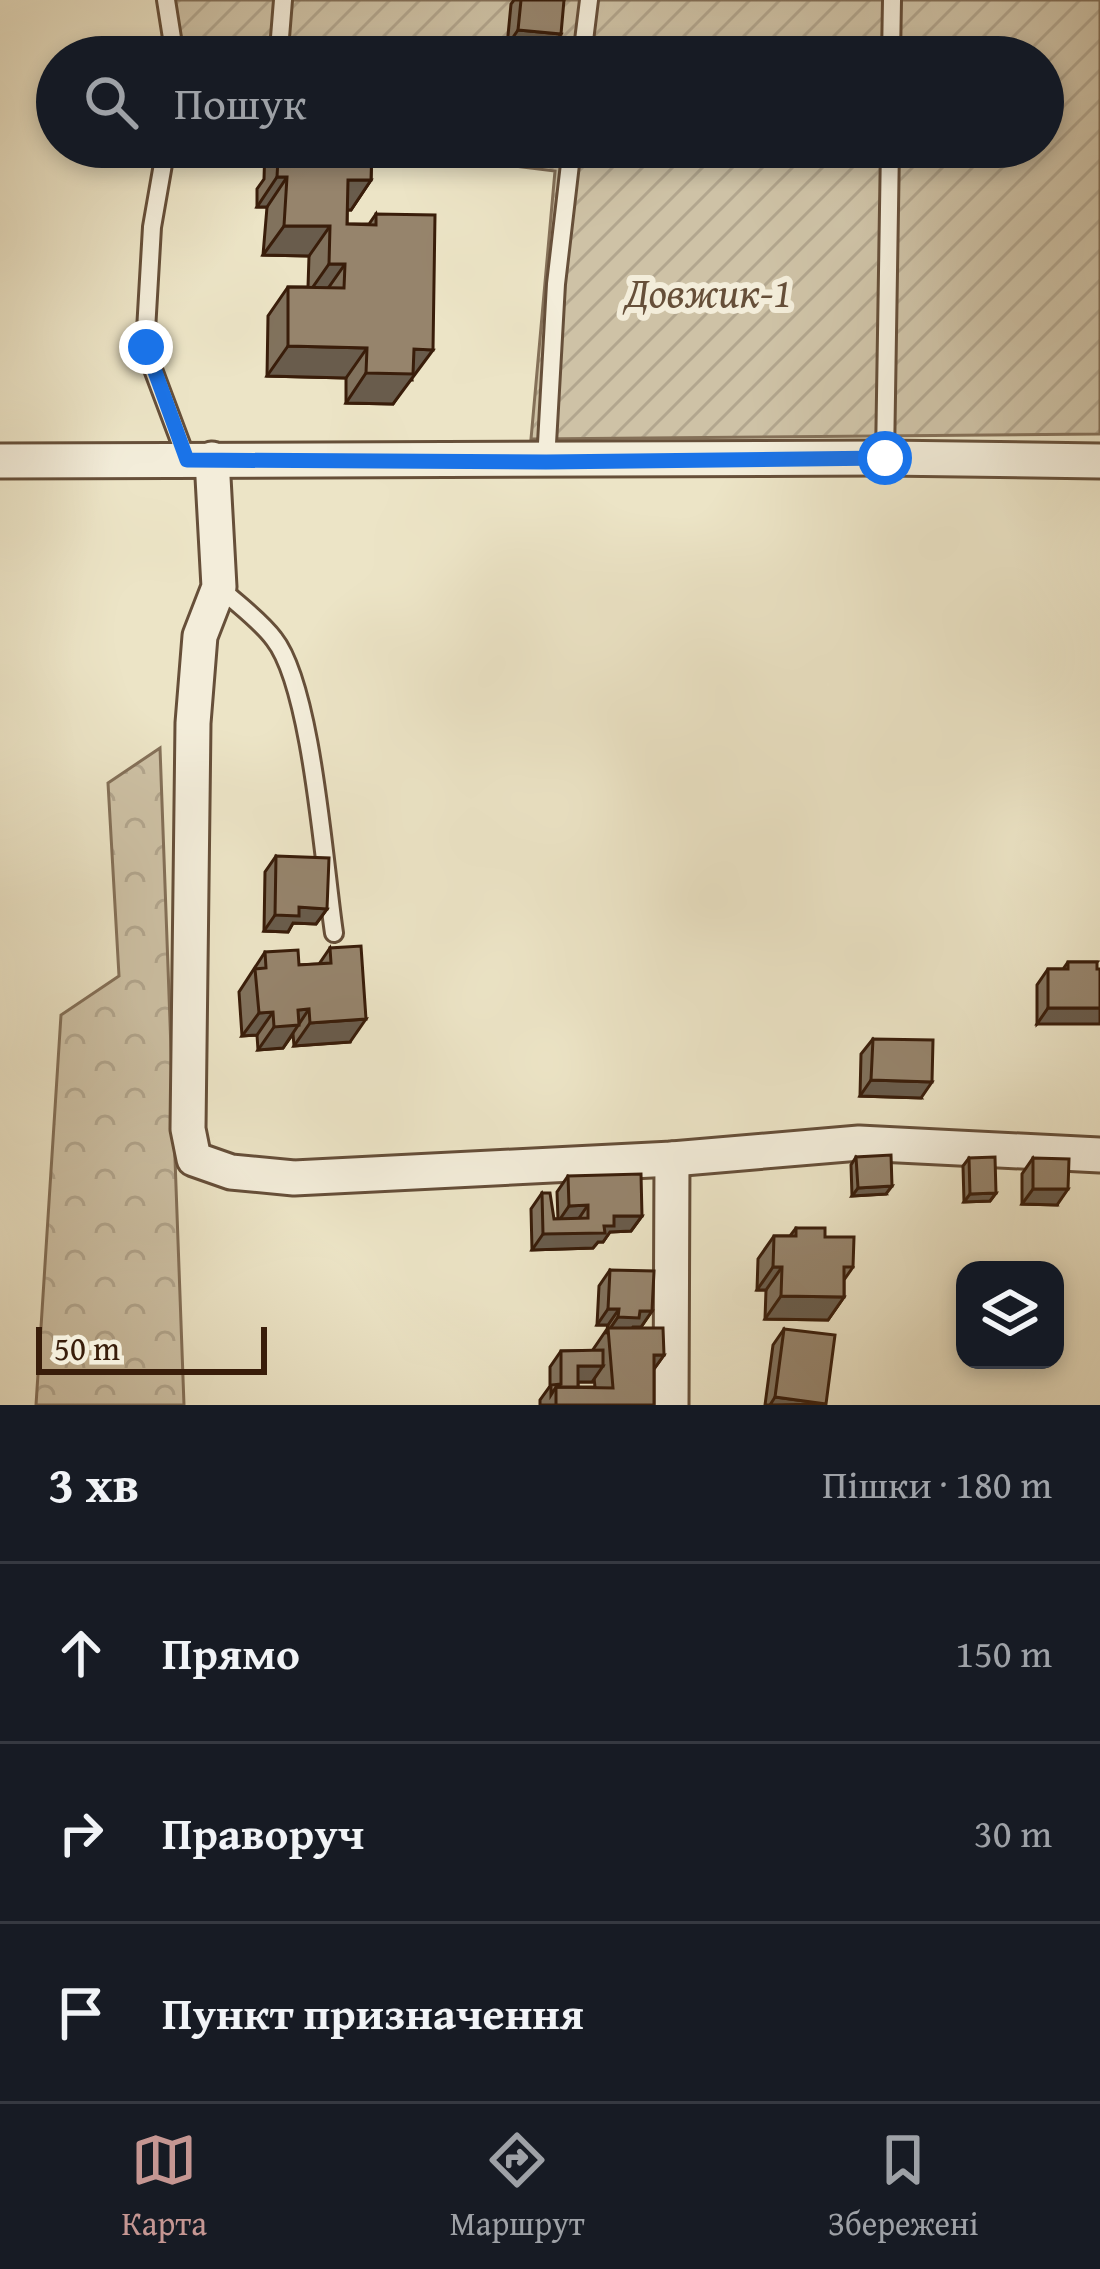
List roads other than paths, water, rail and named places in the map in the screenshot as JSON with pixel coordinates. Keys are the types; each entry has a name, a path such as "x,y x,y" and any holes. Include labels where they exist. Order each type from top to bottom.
{"street":[{"path":"199,459 219,587 200,636 194,723 188,1129 194,1159 231,1172 294,1178 672,1159 859,1143 1100,1155"},
{"path":"0,461 1100,461"},
{"path":"671,1405 672,1159"}],"lane":[{"path":"166,0 172,36"},
{"path":"280,36 283,0"},
{"path":"585,36 589,0"},
{"path":"891,36 892,0"},
{"path":"162,168 152,227 146,347 199,459"},
{"path":"546,462 556,284 570,168"},
{"path":"885,458 890,168"},
{"path":"219,587 274,639 291,670 307,741 334,933"}],"park label":[{"name":"Довжик-1","path":"708,292"}]}
